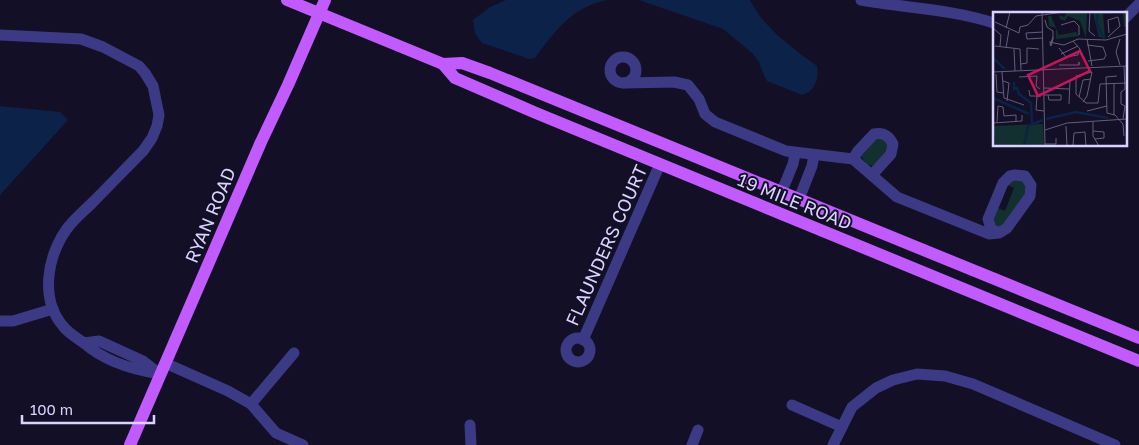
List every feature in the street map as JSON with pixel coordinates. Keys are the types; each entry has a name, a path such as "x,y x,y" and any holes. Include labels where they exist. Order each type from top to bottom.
{"main road":[{"name":"19 MILE ROAD","path":"287,0 443,64 462,63 490,73 1139,338"},
{"name":"RYAN ROAD","path":"130,445 261,142 325,0"},
{"name":"19 MILE ROAD","path":"443,64 455,78 1139,361"},
{"path":"479,88 480,78 490,73"},
{"path":"624,149 624,142 628,136 641,134"},
{"path":"788,217 800,214 804,208 801,200"},
{"path":"1086,339 1088,328 1100,322"}],"street":[{"path":"860,0 958,14 993,23"},
{"path":"1126,17 1139,4"},
{"path":"0,35 81,39 103,47 139,66 154,89 159,115 152,138 143,151 74,220 66,230 56,249 49,272 48,285 53,310 64,327 84,343 99,341 163,369 228,391 251,404 276,433 304,445"},
{"path":"646,82 638,77 633,60 625,57 616,59 610,66 611,74 616,81 624,83 680,83 688,85 699,99 705,114 714,122 786,152 853,159 897,197 983,232 989,234 999,233 1007,228 1031,193 1031,185 1025,176 1015,174 1006,179 983,232"},
{"path":"624,83 632,80 636,73"},
{"path":"853,159 874,134 883,134 888,137 893,144 891,154 872,175"},
{"path":"782,192 795,154"},
{"path":"801,200 814,155"},
{"name":"FLAUNDERS COURT","path":"583,340 660,164"},
{"path":"988,219 991,229 999,233"},
{"path":"0,321 13,321 53,310"},
{"path":"251,404 294,353"},
{"path":"833,445 852,407 876,388 893,380 917,374 945,376 973,384 1115,445"},
{"path":"792,406 842,427"},
{"path":"470,425 471,445"},
{"path":"692,445 698,430"}],"green space":[{"path":"882,137 890,148 873,166 869,165 861,155 874,139"},
{"path":"1022,180 1025,183 1027,192 1004,226 997,227 993,221 998,208 1005,211 1014,188 1008,185 1010,181"}],"water":[{"path":"506,0 607,0 595,3 574,14 557,30 535,58 529,59 482,43 475,33 473,20 490,7"},
{"path":"639,0 750,0 763,20 771,28 789,45 817,66 816,84 811,90 802,95 767,81 759,62 752,53 723,29"},
{"path":"0,106 60,112 68,120 0,195"}]}
